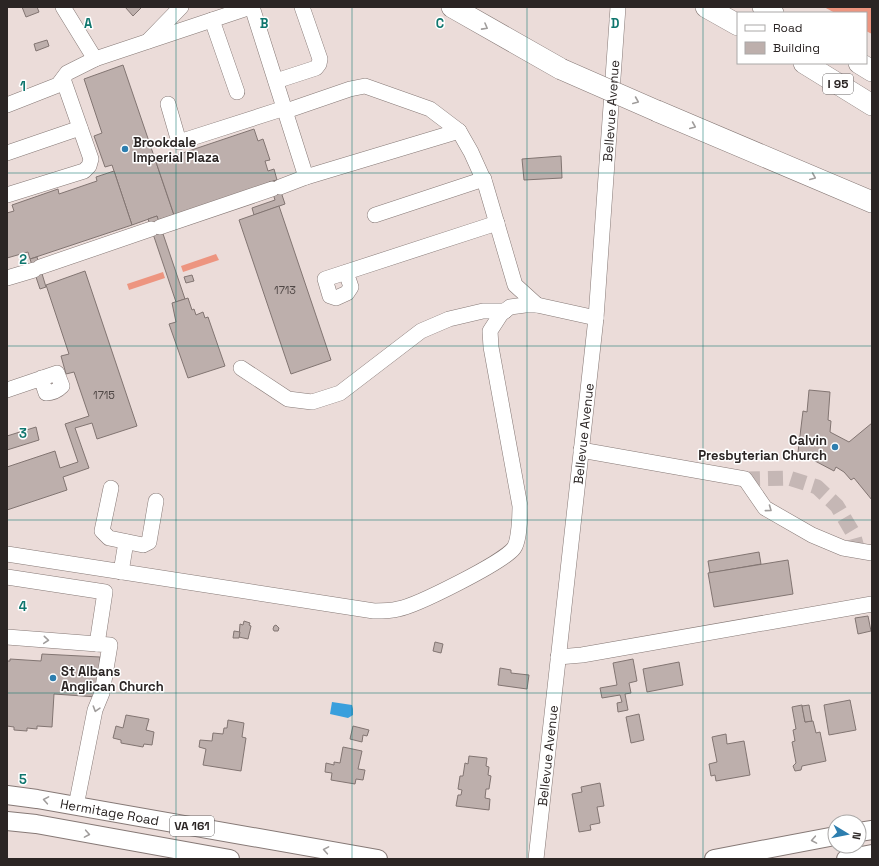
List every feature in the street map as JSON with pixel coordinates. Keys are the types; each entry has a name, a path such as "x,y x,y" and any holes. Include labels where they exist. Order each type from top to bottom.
{"highway":[{"path":"452,7 562,69 872,202"},
{"path":"706,7 737,24"},
{"name":"I 95","path":"806,64 872,104"},
{"name":"I 95","path":"860,64 872,71"}],"main road":[{"name":"Hermitage Road","path":"7,795 378,859"},
{"name":"Hermitage Road","path":"7,820 36,824 196,856 230,859"},
{"path":"714,859 827,838"},
{"path":"846,859 872,854"}],"street":[{"path":"63,7 95,59"},
{"path":"147,42 181,7"},
{"path":"7,105 58,85 67,73 95,59 251,7 306,177"},
{"path":"276,81 316,68 319,64 320,59 302,7"},
{"name":"Bellevue Avenue","path":"536,859 596,318 618,12"},
{"path":"212,20 237,92"},
{"path":"7,195 84,171 89,166 91,160 63,79"},
{"path":"168,104 180,142 350,89 365,86 430,109 459,131 471,152 484,179 515,285 537,305"},
{"path":"7,153 80,128"},
{"path":"7,278 306,177 459,131"},
{"path":"375,216 484,179"},
{"path":"346,272 497,223"},
{"path":"7,554 374,612 399,609 445,590 494,564 514,548 519,527 520,506 491,347 490,331 501,314 510,307 537,305 596,318"},
{"path":"241,368 288,399 312,402 340,393 421,331 449,319 476,312 505,311"},
{"path":"7,390 41,378"},
{"path":"581,450 745,479 765,508 812,535 843,548 865,552"},
{"path":"111,488 102,531 109,538 143,545 149,542 156,500"},
{"path":"122,572 126,542"},
{"path":"7,576 105,592 97,644"},
{"path":"558,657 582,655 872,604"},
{"path":"7,637 110,645 102,693 95,710 76,806"}],"shaded area":[{"path":"824,7 872,7 872,34 867,32 867,12 833,12"},
{"path":"216,254 219,260 183,272 181,266"},
{"path":"163,272 165,278 129,290 127,284"}],"water":[{"path":"332,702 352,705 353,715 348,718 330,714"}],"building":[{"path":"22,7 37,7 39,12 26,17"},
{"path":"125,7 142,7 133,16"},
{"path":"47,40 49,46 36,51 34,44"},
{"name":"Brookdale Imperial Plaza","path":"123,65 174,215 158,220 157,216 132,225 112,165 105,167 94,136 102,133 84,79"},
{"path":"254,129 258,141 263,139 270,160 265,161 268,171 274,169 277,180 174,215 156,162"},
{"path":"561,156 562,178 524,180 522,159"},
{"path":"114,171 132,225 30,259 28,252 7,258 7,213 14,211 12,205 58,189 59,194 97,181 96,177"},
{"path":"277,180 285,204 254,215 252,208 275,200 269,182"},
{"path":"279,206 331,360 291,374 239,220"},
{"path":"157,216 185,299 176,302 148,219"},
{"path":"37,257 46,287 40,289 30,259"},
{"path":"85,271 137,426 97,439 92,423 75,428 89,468 63,477 67,490 7,510 7,467 55,451 60,468 78,462 65,424 89,416 74,372 66,374 61,356 69,354 46,285"},
{"path":"192,275 194,281 186,283 184,277"},
{"path":"188,298 192,310 194,309 196,315 203,312 205,318 208,317 225,366 188,378 169,324 176,322 172,303"},
{"name":"Calvin Presbyterian Church","path":"809,390 830,392 828,420 831,421 830,432 849,442 872,423 872,500 854,478 851,480 844,472 836,467 834,471 798,452 803,411 807,412"},
{"path":"36,427 39,440 7,450 7,436"},
{"path":"759,552 761,564 710,573 708,561"},
{"path":"788,560 793,594 714,607 708,573"},
{"path":"868,616 871,631 858,634 855,618"},
{"path":"244,621 250,623 249,625 251,626 248,639 239,637 240,624 243,625"},
{"path":"276,625 279,628 278,631 274,631 274,626"},
{"path":"234,631 240,632 239,638 233,638"},
{"path":"435,642 443,644 441,653 433,651"},
{"name":"St Albans Anglican Church","path":"42,654 100,657 97,697 54,694 52,727 37,726 37,729 27,728 27,731 14,730 14,727 7,726 7,661 10,661 10,659 41,661"},
{"path":"633,659 637,681 629,683 631,693 625,694 628,710 618,712 617,703 622,702 620,695 602,698 600,688 617,685 613,663"},
{"path":"679,662 683,685 647,692 643,669"},
{"path":"500,668 511,670 511,673 529,675 527,689 498,685"},
{"path":"850,700 856,730 829,735 824,705"},
{"path":"802,705 805,722 813,721 816,733 820,732 826,761 802,766 801,770 795,771 793,766 796,763 792,742 795,741 793,730 796,729 792,707"},
{"path":"809,705 812,721 805,722 802,706"},
{"path":"639,714 644,740 631,743 626,717"},
{"path":"126,715 149,719 146,730 154,732 152,745 144,744 143,747 121,743 121,740 113,738 116,726 123,728"},
{"path":"228,720 244,723 242,737 246,738 241,771 203,765 206,749 199,747 200,740 212,741 213,733 223,734 224,728 227,728"},
{"path":"353,726 369,730 367,736 363,735 362,742 350,739"},
{"path":"726,734 727,744 744,741 750,775 716,781 715,775 711,776 709,764 717,762 712,737"},
{"path":"343,747 362,751 358,769 365,770 363,780 356,779 355,784 331,780 332,773 325,772 326,763 334,765 334,762 340,763"},
{"path":"469,756 487,758 486,766 489,767 488,775 491,776 489,789 486,789 485,798 490,799 489,810 456,806 458,795 461,795 462,790 458,789 460,776 463,776 465,763 468,764"},
{"path":"600,783 604,806 597,807 600,823 590,825 591,830 579,832 572,794 582,792 581,787"}],"tunnel":[{"path":"745,479 789,478 817,487 837,506 853,533 858,551"}],"place":[{"name":"Brookdale Imperial Plaza","path":"125,149"},
{"name":"Calvin Presbyterian Church","path":"835,447"},
{"name":"St Albans Anglican Church","path":"53,678"}]}
